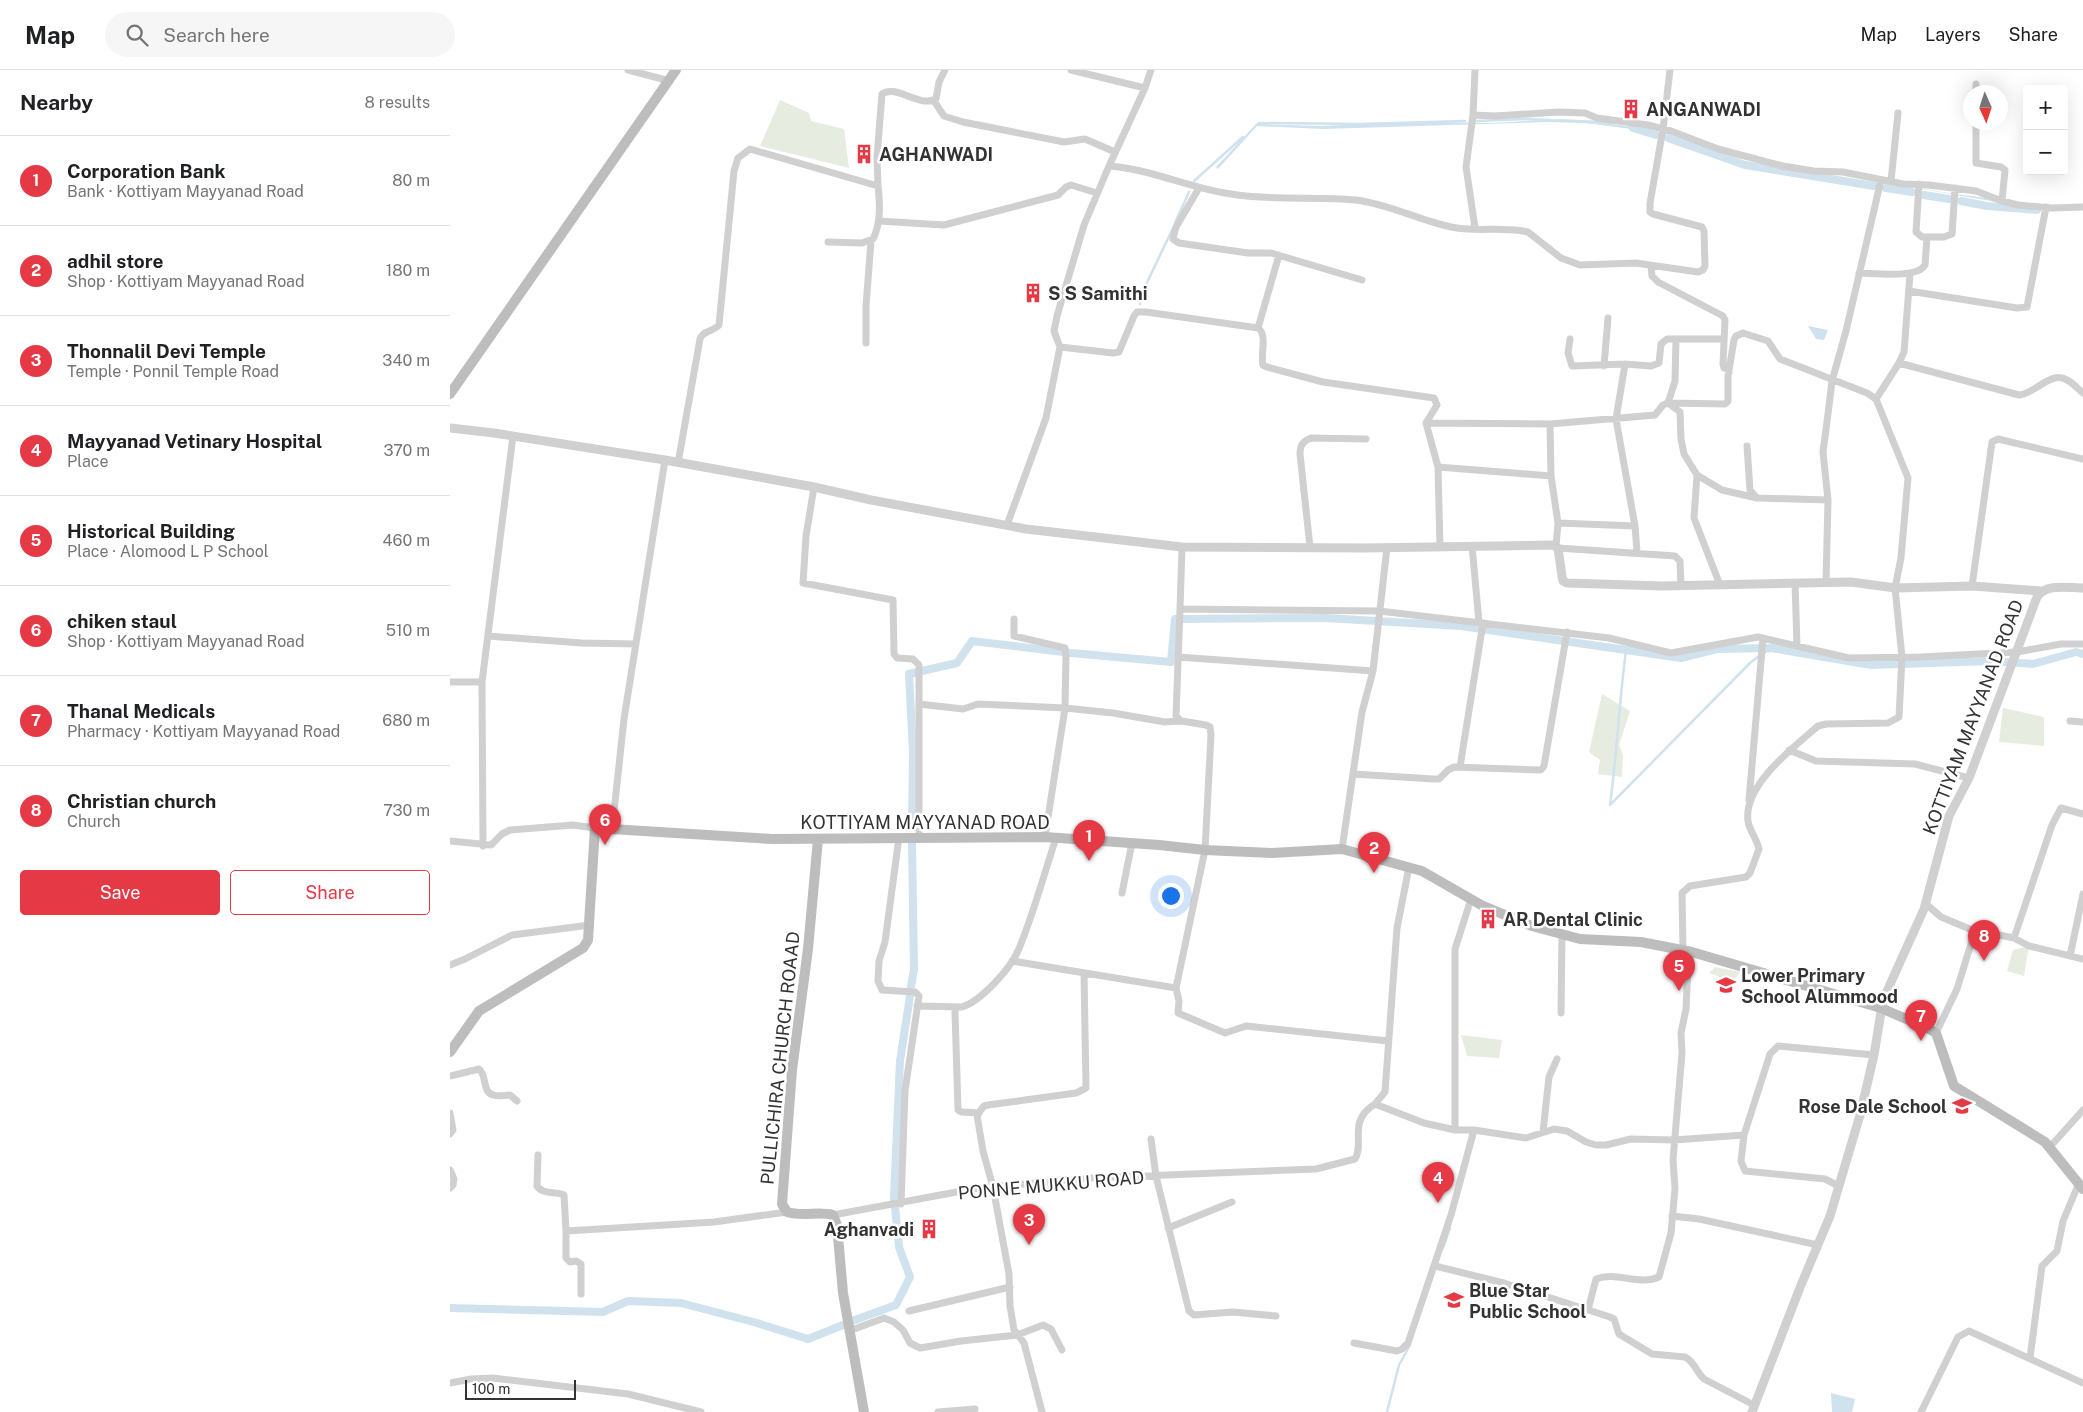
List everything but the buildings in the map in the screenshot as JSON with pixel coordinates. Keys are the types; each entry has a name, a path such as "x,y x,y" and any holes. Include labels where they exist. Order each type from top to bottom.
{"main road":[{"path":"450,394 676,70"},
{"path":"450,1052 479,1011 583,948 588,940 590,924 595,828"},
{"name":"KOTTIYAM MAYYANAD ROAD","path":"595,828 772,839 1045,837 1205,850 1272,853 1342,849 1422,871 1471,899 1512,919 1580,939 1641,942 1688,951 1881,1008 1936,1033"},
{"name":"PULLICHIRA CHURCH ROAAD","path":"787,1212 782,1204 792,1070 808,949 818,839"},
{"path":"1936,1033 1954,1086 2045,1142 2081,1186"},
{"path":"787,1212 797,1215 823,1212 833,1215 837,1225 843,1293 864,1412"}],"street":[{"path":"628,70 670,80"},
{"path":"934,101 944,70"},
{"path":"1071,70 1145,88"},
{"path":"1007,525 1043,428 1060,347 1054,330 1084,225 1145,88 1150,70"},
{"path":"1474,228 1466,167 1473,116 1475,70"},
{"path":"1109,166 1134,168 1199,188 1230,194 1257,197 1355,200 1390,207 1453,228 1528,232 1561,258 1580,265 1622,263 1698,272 1703,270 1705,266 1704,231 1702,227 1650,212 1670,70"},
{"path":"866,343 866,306 871,241 877,232 879,221 877,157 882,94 892,92 925,102 934,101"},
{"path":"934,101 944,116 963,122 1064,142 1086,139 1116,152"},
{"path":"1473,116 1558,112 1584,113 1598,118 1622,120 1663,129 1718,149 1782,166 1814,171 1842,172 1891,182 1955,188 1976,192 2002,202 2046,207 2083,207"},
{"path":"1891,182 1898,113"},
{"path":"1976,130 1976,163 2001,167 2005,170 2002,202"},
{"path":"678,463 700,339 704,332 715,330 719,325 734,171 738,158 750,149 878,186"},
{"path":"1826,583 1828,500 1823,452 1832,381 1881,180"},
{"path":"1919,184 1916,232 1918,235 1927,237 1949,236 1952,234 1955,188"},
{"path":"879,221 944,225 1058,195 1071,185 1098,193"},
{"path":"1199,188 1176,227 1173,239 1179,243 1278,255 1362,280"},
{"path":"1909,291 2018,308 2027,307 2046,207"},
{"path":"1859,273 1910,274 1919,271 1925,265 1927,237"},
{"path":"828,242 862,243 871,241"},
{"path":"1258,328 1278,255"},
{"path":"1426,423 1550,424 1655,416 1663,405 1668,403 1725,404 1728,400 1729,370 1724,368 1723,364 1725,320 1723,316 1658,282 1652,276 1651,266"},
{"path":"1876,399 1899,363 1906,345 1910,274"},
{"path":"1060,347 1113,354 1119,352 1134,316 1141,312 1258,328 1263,335 1262,361 1263,365 1267,368 1324,382 1430,396 1437,401 1437,405 1426,423 1438,467 1440,547"},
{"path":"1604,366 1608,318"},
{"path":"1728,376 1734,340 1736,336 1743,333 1768,341 1780,359 1832,381 1867,393 1876,399 1908,478 1901,558 1894,588 1902,657 1899,717 1888,723 1818,726 1777,760 1749,800"},
{"path":"1570,339 1568,353 1572,366 1604,366 1625,364 1656,365 1660,358 1662,341 1676,339 1724,339"},
{"path":"1668,403 1675,381 1676,339"},
{"path":"1899,363 2019,395 2028,393 2050,379 2061,377 2083,393"},
{"path":"1625,364 1616,418 1635,526 1637,552"},
{"path":"1668,403 1680,412 1681,439 1684,454 1697,475 1722,490 1757,498 1828,500"},
{"path":"1550,424 1551,476 1558,523 1557,547 1564,581 1681,586 1851,582 1894,588 1972,586 2041,591"},
{"path":"450,428 665,460 1026,529 1182,547 1557,547 1637,552 1678,557 1681,566 1681,586"},
{"path":"484,846 482,682 513,436"},
{"path":"1310,548 1300,454 1302,444 1311,438 1366,439"},
{"path":"1972,586 1992,442 1998,439 2083,460"},
{"path":"1747,446 1750,490 1757,498"},
{"path":"612,830 624,719 665,460"},
{"path":"1438,467 1551,476"},
{"path":"1697,475 1694,518 1720,585"},
{"path":"814,487 806,536 803,583 893,600 894,654 897,658 913,659 919,666 919,837"},
{"path":"1558,523 1635,526"},
{"path":"1460,767 1481,623 1472,546"},
{"path":"1181,721 1176,716 1182,547"},
{"path":"1342,849 1362,712 1372,671 1387,547"},
{"path":"1795,584 1797,646"},
{"name":"KOTTIYAM MAYYANAD ROAD","path":"1753,1409 1830,1216 1860,1115 1874,1056 1881,1008 1925,903 1949,816 1968,778 2041,591 2051,588 2083,588"},
{"path":"1180,608 1379,611 1609,638 1671,653 1763,638 1848,658 2017,652 2061,644 2083,644"},
{"path":"1014,620 1014,636 1065,648 1065,708 1045,837"},
{"path":"1353,774 1440,779 1448,770 1460,767 1541,770 1544,766 1567,632"},
{"path":"488,636 582,643 636,644"},
{"path":"1588,1310 1596,1280 1608,1276 1652,1281 1659,1278 1671,1233 1675,1189 1674,1140 1682,1053 1681,1033 1686,1009 1688,966 1682,893 1690,886 1746,877 1750,873 1759,849 1748,822 1763,638"},
{"path":"1178,657 1372,671"},
{"path":"450,682 482,682"},
{"path":"919,704 964,709 978,704 1065,708 1113,713 1166,722 1181,721 1206,725 1211,730 1205,850 1176,988 1179,1001 1178,1013 1226,1033 1246,1026 1388,1041"},
{"path":"2070,721 2083,722"},
{"path":"1789,750 1816,761 1915,764 1968,778"},
{"path":"2014,938 2052,825 2061,808 2083,814"},
{"path":"450,841 484,846 491,845 502,834 510,830 564,825 595,828"},
{"path":"899,837 885,942 879,961 878,981 882,990 918,994 905,1091 901,1204"},
{"path":"917,1006 967,1006 991,986 1012,961 1018,951 1056,838"},
{"path":"1122,893 1132,843"},
{"path":"1151,1139 1156,1176 1316,1169 1355,1159 1358,1154 1357,1128 1359,1123 1370,1106 1375,1104 1385,1092 1397,928 1409,867"},
{"path":"2070,956 2083,894"},
{"path":"1455,1130 1455,948 1471,899"},
{"path":"1925,903 1941,917 1989,937 1999,935 2014,938 2029,946 2083,959"},
{"path":"450,964 465,959 512,935 590,924"},
{"path":"1936,1033 1957,989 1975,931"},
{"path":"1561,1013 1562,934"},
{"path":"1012,961 1176,988"},
{"path":"1042,1412 1024,1343 1014,1330 1010,1306 1010,1287 993,1187 983,1152 978,1114 984,1106 988,1105 1076,1093 1086,1088 1084,972"},
{"path":"956,1007 958,1110 978,1114"},
{"path":"1839,1186 1825,1179 1744,1171 1741,1160 1744,1136 1770,1054 1778,1046 1874,1056"},
{"path":"1543,1132 1549,1077 1557,1059"},
{"path":"450,1076 479,1069 483,1072 489,1092 493,1095 510,1095 518,1101"},
{"path":"1375,1104 1424,1123 1455,1130 1474,1130 1526,1138 1554,1129 1567,1131 1586,1142 1606,1145 1631,1139 1674,1140 1744,1136"},
{"path":"2049,1148 2083,1110"},
{"path":"450,1113 453,1130 450,1134"},
{"path":"1354,1343 1393,1350 1405,1347 1435,1266 1474,1130"},
{"path":"538,1155 537,1186 544,1192 564,1195 566,1258 570,1262 576,1261 581,1264 581,1294"},
{"path":"450,1170 454,1179 454,1185 450,1188"},
{"name":"PONNE MUKKU ROAD","path":"833,1215 993,1187 1092,1178 1156,1176 1189,1311 1194,1315 1233,1312 1276,1316"},
{"path":"2030,1358 2042,1266 2057,1251 2063,1221 2081,1186"},
{"path":"1168,1228 1232,1202"},
{"path":"566,1231 714,1222 787,1212"},
{"path":"1672,1216 1699,1219 1818,1245"},
{"path":"1435,1266 1504,1283 1614,1320 1619,1334 1652,1354 1690,1359 1698,1374 1704,1379 1753,1409"},
{"path":"909,1310 1010,1287"},
{"path":"849,1331 884,1318 890,1319 903,1330 910,1343 920,1348 934,1344 1017,1335 1043,1324 1051,1329 1062,1350"},
{"path":"1921,1412 1958,1337 1964,1332 1975,1332 2083,1383"},
{"path":"450,1383 471,1379 493,1378 628,1394 701,1412"},
{"path":"938,1412 975,1409"}],"shaded area":[{"path":"780,100 809,113 811,121 844,129 849,168 760,146"},
{"path":"1602,694 1630,711 1619,745 1623,755 1622,777 1598,774 1600,760 1589,752"},
{"path":"2003,708 2044,717 2044,746 1999,742"},
{"path":"2029,946 2024,976 2007,971 2013,950"},
{"path":"1715,967 1740,972 1733,982 1709,973"},
{"path":"1461,1035 1502,1040 1499,1058 1467,1056"}],"water":[{"path":"1558,119 1606,121 1615,124 1549,122 1323,129 1257,126 1218,169 1216,167 1256,124 1320,126 1422,122 1492,123"},
{"path":"1674,130 1748,156 1942,192 2001,200 2002,203 1758,160"},
{"path":"1808,326 1828,330 1824,340 1816,339"},
{"path":"1831,1393 1855,1399 1852,1412 1832,1412"}],"waterway":[{"path":"1476,121 1550,120"},
{"path":"1257,125 1259,123 1360,124 1465,121"},
{"path":"1588,122 1633,128"},
{"path":"1633,128 1656,135"},
{"path":"1194,181 1243,137"},
{"path":"1668,138 1745,165 1874,186"},
{"path":"1886,188 1912,192"},
{"path":"1175,223 1189,192"},
{"path":"1924,195 1949,199"},
{"path":"1961,201 1987,206 2037,210"},
{"path":"1140,304 1142,293 1173,228"},
{"path":"912,826 913,752 909,674 957,663 972,641 1071,653 1171,662 1175,619 1326,618 1461,626 1681,658 1717,649 1771,648 1871,665 1991,661 2033,664 2076,652 2083,654"},
{"path":"1764,653 1771,648"},
{"path":"1626,651 1610,805 1759,656"},
{"path":"911,986 914,970 912,844"},
{"path":"852,1321 896,1305 910,1277 899,1247 894,1197 900,1061 910,996"},
{"path":"1443,1248 1450,1228"},
{"path":"450,1308 603,1312 628,1301 681,1303 808,1339 843,1325"},
{"path":"1387,1412 1399,1365 1410,1345"}],"place":[{"name":"ANGANWADI","path":"1631,109"},
{"name":"AGHANWADI","path":"864,154"},
{"name":"S S Samithi","path":"1033,293"},
{"name":"chiken staul","path":"605,845"},
{"name":"Corporation Bank","path":"1089,861"},
{"name":"adhil store","path":"1374,873"},
{"name":"AR Dental Clinic","path":"1488,919"},
{"name":"Christian church","path":"1984,961"},
{"name":"Lower Primary School Alummood","path":"1726,985"},
{"name":"Historical Building","path":"1679,991"},
{"name":"Thanal Medicals","path":"1921,1041"},
{"name":"Rose Dale School","path":"1962,1106"},
{"name":"Mayyanad Vetinary Hospital","path":"1438,1203"},
{"name":"Aghanvadi","path":"929,1229"},
{"name":"Thonnalil Devi Temple","path":"1029,1245"},
{"name":"Blue Star Public School","path":"1454,1300"}]}
